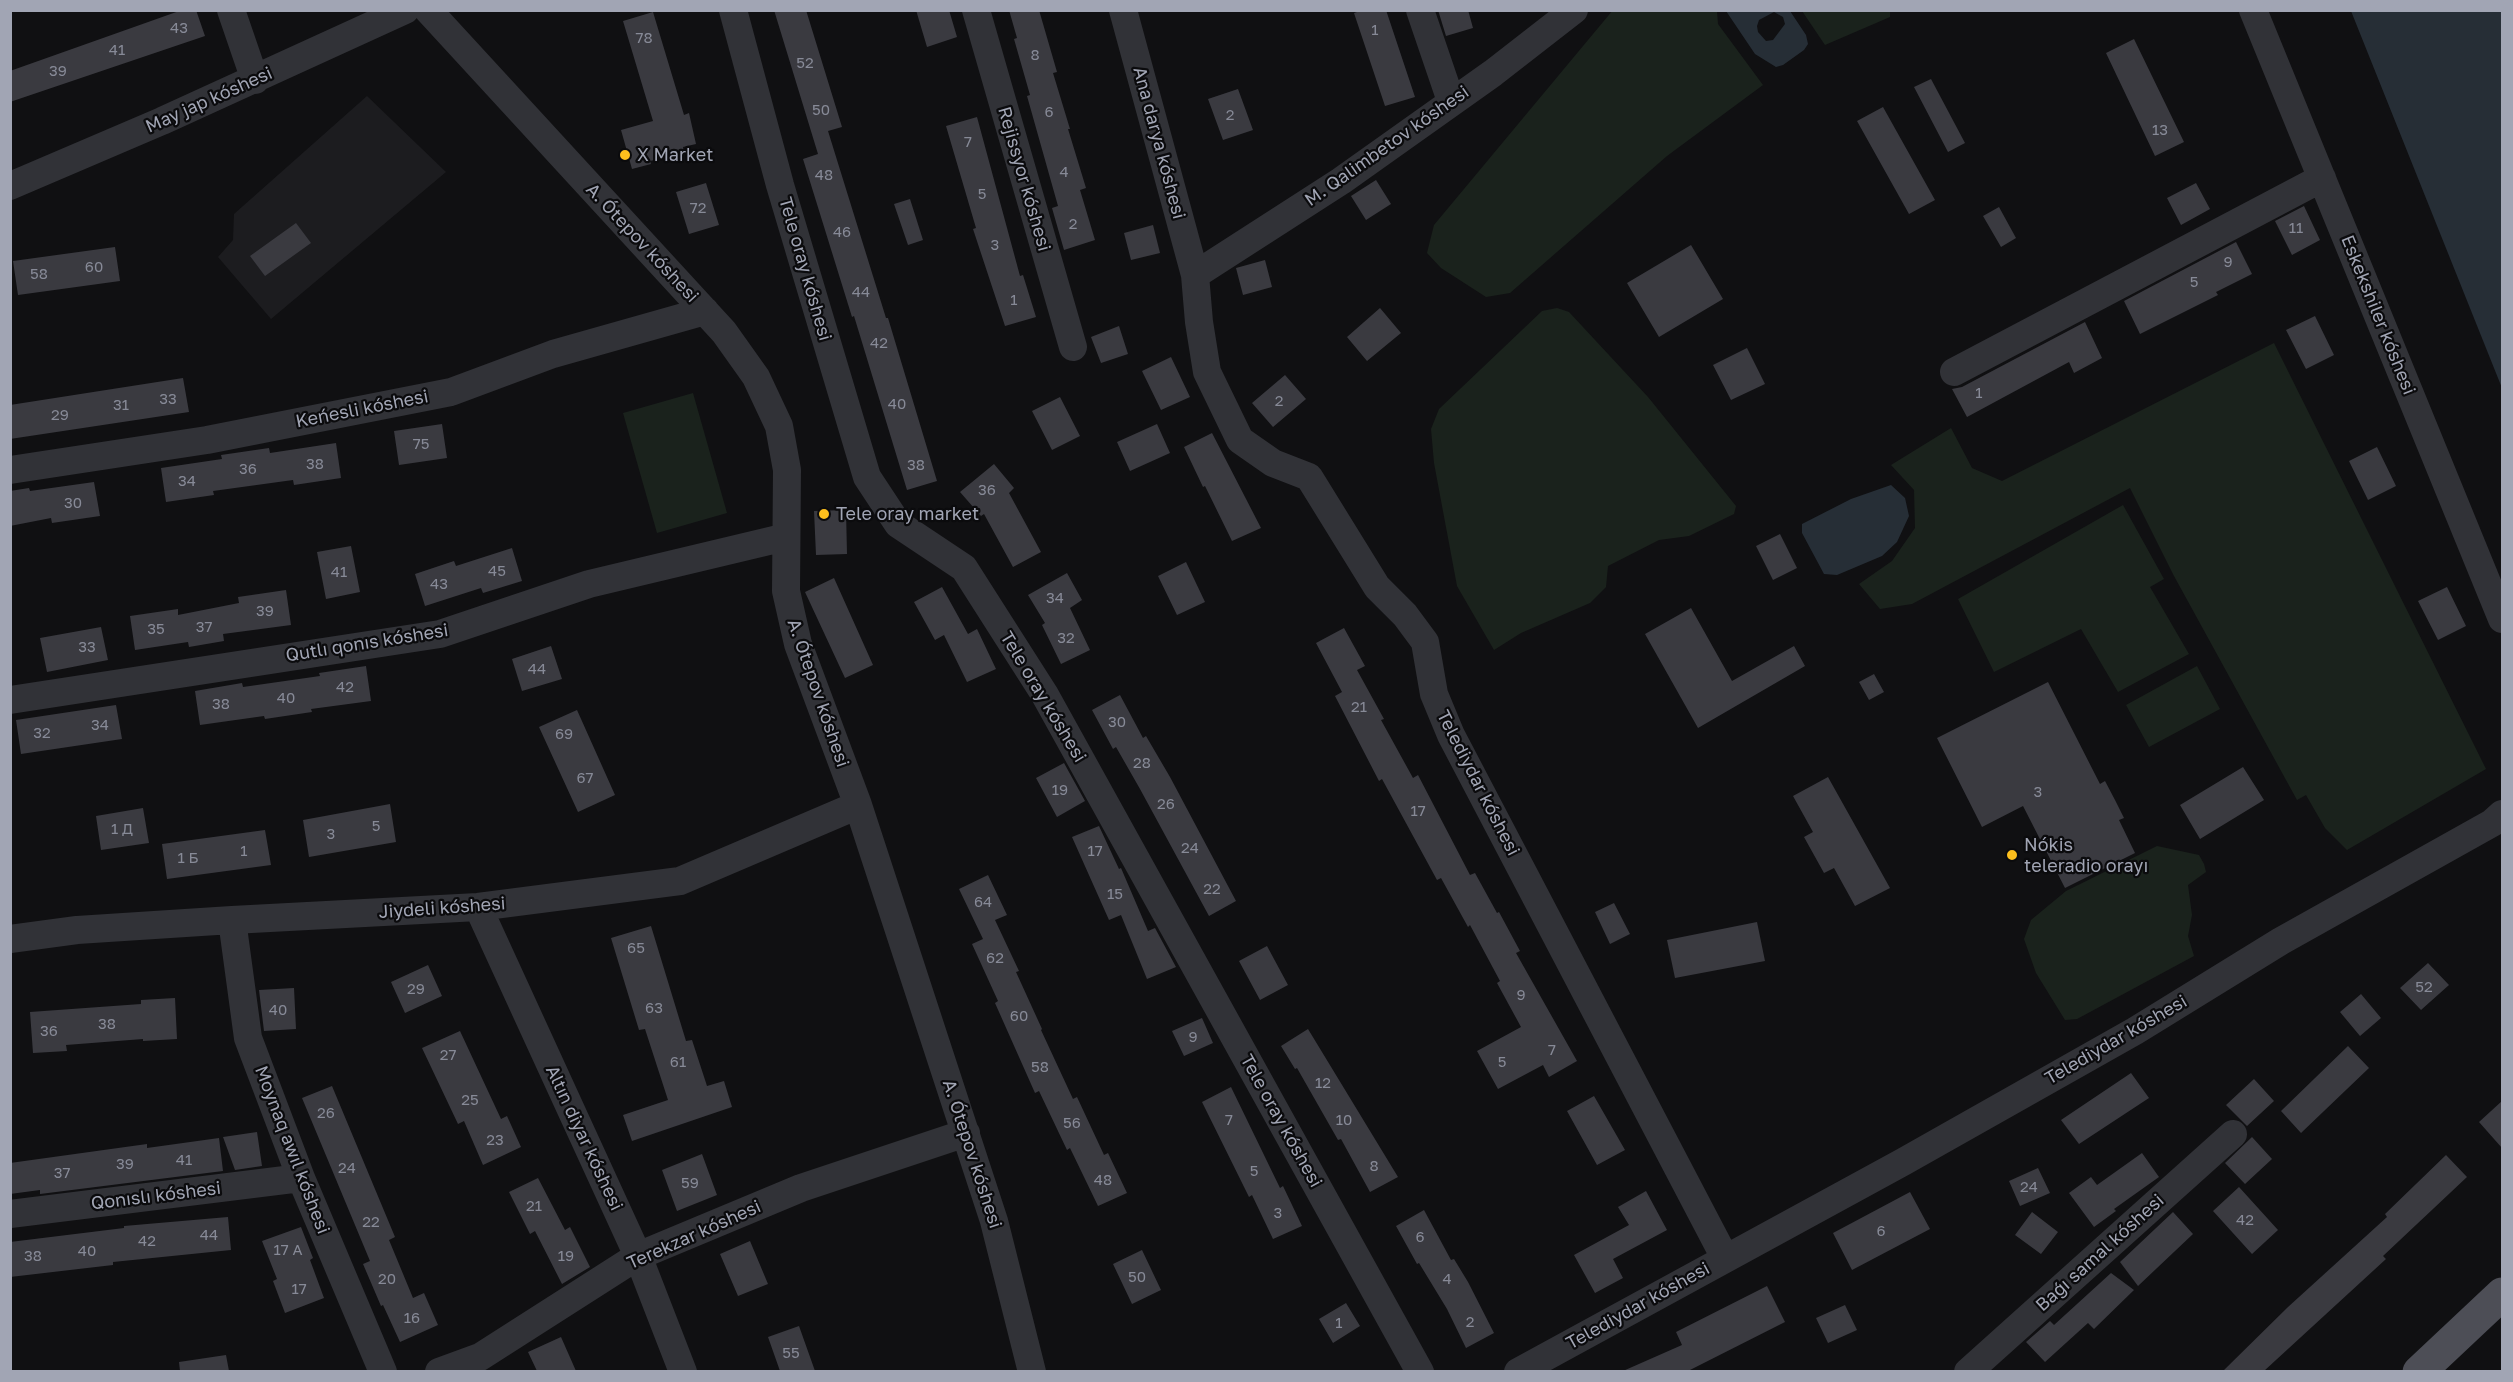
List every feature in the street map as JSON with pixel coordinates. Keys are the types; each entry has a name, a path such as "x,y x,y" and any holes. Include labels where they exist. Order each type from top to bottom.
{"main road":[{"path":"2419,1371 2502,1294"}],"street":[{"path":"231,10 255,80"},
{"name":"May jap kóshesi","path":"10,186 255,80 405,10"},
{"name":"A. Ótepov kóshesi","path":"428,10 724,332 756,377 779,426 787,470 786,591 798,644 858,805 966,1133 994,1221 1032,1371"},
{"name":"Tele oray kóshesi","path":"733,10 780,185 867,477 898,524 964,568 1045,694 1420,1371"},
{"name":"Rejissyor kóshesi","path":"976,10 1073,347"},
{"name":"Ana darya kóshesi","path":"1122,10 1195,275"},
{"path":"1420,10 1451,101"},
{"name":"M. Qalimbetov kóshesi","path":"1195,275 1341,181 1493,73 1574,10"},
{"name":"Eskekshiler kóshesi","path":"2253,10 2502,620"},
{"path":"1954,372 2322,178"},
{"name":"Telediydar kóshesi","path":"1195,275 1207,372 1240,440 1273,463 1309,477 1377,587 1405,615 1425,642 1434,694 1451,735 1725,1258"},
{"name":"Keńesli kóshesi","path":"10,471 207,440 451,392 553,354 705,311"},
{"name":"Qutlı qonıs kóshesi","path":"10,700 440,634 588,584 786,537"},
{"name":"Jiydeli kóshesi","path":"10,939 77,930 478,908 680,881 858,805"},
{"name":"Telediydar kóshesi","path":"1518,1371 1903,1162 2135,1031 2281,941 2492,824 2502,814"},
{"name":"Altın diyar kóshesi","path":"478,908 638,1256 683,1371"},
{"name":"Moynaq awıl kóshesi","path":"232,920 248,1038 301,1178 383,1371"},
{"name":"Terekzar kóshesi","path":"439,1371 480,1357 638,1256 801,1188 966,1133"},
{"name":"Baǵı samal kóshesi","path":"1968,1371 2233,1134"},
{"name":"Qonıslı kóshesi","path":"10,1215 301,1178"}],"shaded area":[{"path":"1613,10 1717,11 1718,24 1763,85 1667,156 1510,293 1486,297 1441,268 1427,253 1434,225"},
{"path":"1726,11 1790,11 1806,35 1808,44 1804,50 1783,65 1776,67 1755,54","holes":["1774,12 1783,17 1785,24 1773,40 1766,41 1758,32 1759,20"]},
{"path":"1802,11 1890,11 1890,17 1825,45"},
{"path":"2351,11 2502,11 2502,388"},
{"path":"367,96 446,172 271,319 218,257 233,240 234,214"},
{"path":"1557,308 1569,312 1648,397 1736,506 1734,514 1689,536 1659,540 1608,566 1606,587 1590,603 1521,633 1494,650 1457,586 1434,463 1431,429 1439,409 1542,311"},
{"path":"2274,343 2486,769 2347,850 2325,828 2306,795 2297,800 2174,576 2130,488 1912,604 1880,609 1859,584 1892,561 1915,528 1914,490 1891,465 1951,428 1972,468 2002,481"},
{"path":"693,393 727,513 657,533 623,413"},
{"path":"1891,485 1905,498 1909,516 1897,542 1882,556 1837,575 1824,574 1802,533 1802,524 1851,499"},
{"path":"2123,505 2164,579 2150,587 2189,654 2118,692 2081,629 1994,672 1958,599"},
{"path":"2197,666 2220,709 2149,747 2126,705"},
{"path":"2157,846 2199,855 2204,864 2206,872 2188,885 2192,915 2188,936 2194,956 2077,1019 2065,1020 2036,973 2024,939 2031,920 2066,891"}],"building":[{"path":"182,10 196,10 205,36 10,102 10,71"},
{"path":"774,10 806,10 842,127 828,131 937,481 907,490 803,159 818,154"},
{"path":"916,10 949,10 957,37 927,47"},
{"path":"1009,10 1039,10 1057,72 1053,73 1086,188 1080,190 1095,240 1064,250 1052,208 1058,206 1027,96 1030,95 1014,39 1017,38"},
{"path":"1363,10 1386,10 1415,97 1385,106 1354,13"},
{"path":"1438,10 1468,10 1473,28 1446,36"},
{"path":"653,12 684,115 689,113 696,144 683,147 684,153 650,161 651,164 632,169 621,130 653,121 623,21"},
{"path":"2134,39 2184,142 2155,156 2106,53"},
{"path":"1931,79 1965,143 1948,152 1914,87"},
{"path":"1238,89 1253,130 1223,140 1208,99"},
{"path":"1883,107 1935,200 1909,214 1857,121"},
{"path":"977,117 1020,276 1023,275 1036,317 1005,326 973,229 976,228 946,126"},
{"path":"1376,180 1391,204 1366,220 1351,196"},
{"path":"706,183 719,225 689,234 676,192"},
{"path":"2196,183 2210,209 2181,225 2167,198"},
{"path":"910,199 923,240 908,245 894,204"},
{"path":"2304,206 2320,240 2292,255 2275,221"},
{"path":"1999,207 2016,238 2001,247 1983,216"},
{"path":"296,223 311,243 265,276 250,256"},
{"path":"1153,225 1160,253 1131,260 1124,233"},
{"path":"2236,242 2252,274 2216,292 2218,295 2140,334 2124,301"},
{"path":"1691,245 1723,299 1659,337 1627,283"},
{"path":"115,247 120,281 18,295 13,261"},
{"path":"1265,260 1272,287 1243,295 1236,268"},
{"path":"1380,308 1401,333 1367,361 1347,337"},
{"path":"2315,316 2334,355 2306,369 2286,330"},
{"path":"2085,322 2102,358 2074,373 2069,362 1967,417 1952,389 1962,387"},
{"path":"1119,326 1128,354 1101,363 1091,337"},
{"path":"1747,348 1765,384 1731,400 1713,365"},
{"path":"1171,357 1190,397 1161,410 1142,371"},
{"path":"1285,375 1306,399 1273,427 1252,403"},
{"path":"183,378 189,412 10,439 10,405"},
{"path":"1060,397 1080,436 1052,450 1032,411"},
{"path":"442,424 447,458 399,465 394,431"},
{"path":"1157,424 1170,453 1130,471 1117,442"},
{"path":"1212,433 1261,528 1232,541 1184,447"},
{"path":"336,443 341,478 294,485 293,480 213,491 214,495 166,502 161,468 222,459 221,455 269,448 270,453"},
{"path":"2377,447 2396,486 2368,500 2349,461"},
{"path":"994,464 1014,488 1009,493 1041,552 1013,567 984,514 981,516 960,492"},
{"path":"94,482 100,516 52,523 51,518 10,526 10,491 29,488 30,491"},
{"path":"846,510 847,554 816,555 814,511"},
{"path":"1780,534 1797,568 1773,580 1756,546"},
{"path":"351,546 360,592 326,599 317,552"},
{"path":"512,548 522,581 483,593 481,588 425,606 415,574 454,561 456,566"},
{"path":"1186,562 1205,602 1177,615 1158,576"},
{"path":"1067,573 1082,600 1070,608 1090,650 1061,664 1042,625 1045,623 1028,595"},
{"path":"834,578 873,665 845,678 805,592"},
{"path":"942,587 968,634 977,629 996,669 967,682 944,635 935,640 914,602"},
{"path":"2447,587 2466,626 2438,640 2418,601"},
{"path":"286,590 291,625 223,634 224,641 189,647 188,642 135,650 130,616 178,609 178,615 239,603 238,597"},
{"path":"1691,608 1732,681 1794,646 1805,666 1698,728 1645,634"},
{"path":"101,627 108,660 47,672 40,638"},
{"path":"1344,628 1365,666 1357,670 1384,719 1381,720 1413,778 1418,775 1470,875 1475,873 1497,913 1499,912 1520,951 1516,953 1577,1061 1549,1077 1543,1065 1498,1089 1477,1051 1521,1027 1470,925 1468,927 1441,878 1437,880 1382,779 1379,781 1335,696 1342,692 1316,643"},
{"path":"551,646 562,679 522,691 512,659"},
{"path":"366,666 371,701 311,709 312,712 265,719 264,716 200,725 195,691 242,683 243,687 320,676 319,673"},
{"path":"1874,674 1884,692 1869,700 1859,682"},
{"path":"2048,682 2100,784 2105,781 2115,800 2124,818 2119,820 2135,853 2065,888 2023,806 1982,827 1937,738"},
{"path":"1120,695 1143,738 1146,736 1170,777 1236,901 1209,916 1140,789 1116,747 1113,749 1092,710"},
{"path":"116,705 122,739 21,754 16,720"},
{"path":"577,710 615,795 578,812 539,727"},
{"path":"1064,763 1085,801 1057,817 1036,778"},
{"path":"2243,767 2264,800 2200,839 2180,805"},
{"path":"1828,777 1890,888 1855,906 1834,868 1824,873 1804,837 1813,832 1793,796"},
{"path":"390,804 396,842 309,857 303,820"},
{"path":"143,808 149,843 101,850 96,816"},
{"path":"1099,826 1119,869 1121,868 1148,931 1155,928 1176,967 1147,979 1121,915 1109,920 1072,837"},
{"path":"265,830 271,865 167,879 162,844"},
{"path":"988,875 1007,915 995,920 1019,971 1016,972 1041,1030 1073,1099 1077,1097 1104,1155 1108,1153 1127,1193 1098,1206 1070,1148 1067,1150 1039,1091 1035,1093 972,944 983,939 959,889"},
{"path":"1614,903 1630,934 1610,944 1595,912"},
{"path":"1757,922 1765,961 1675,978 1667,940"},
{"path":"651,926 686,1041 692,1040 707,1086 724,1081 732,1107 632,1141 623,1115 668,1100 645,1029 639,1030 611,938"},
{"path":"1267,946 1288,985 1260,1000 1239,961"},
{"path":"2428,963 2449,985 2421,1010 2400,988"},
{"path":"428,965 442,996 405,1013 391,982"},
{"path":"294,988 296,1029 264,1031 259,990"},
{"path":"2361,994 2381,1018 2360,1036 2340,1012"},
{"path":"175,998 177,1039 143,1041 143,1039 66,1045 67,1051 33,1053 30,1012 141,1004 141,1000"},
{"path":"1202,1018 1213,1043 1184,1056 1172,1031"},
{"path":"1308,1029 1398,1177 1370,1192 1341,1139 1338,1140 1297,1068 1295,1069 1281,1046"},
{"path":"460,1031 501,1119 507,1116 521,1147 483,1165 464,1121 458,1124 422,1048"},
{"path":"2348,1046 2369,1068 2301,1133 2281,1111"},
{"path":"2131,1073 2149,1098 2079,1144 2061,1120"},
{"path":"2254,1079 2274,1101 2247,1126 2226,1105"},
{"path":"332,1086 395,1237 389,1240 413,1298 424,1293 438,1325 400,1342 363,1264 370,1261 302,1098"},
{"path":"1231,1087 1280,1188 1283,1186 1302,1226 1273,1239 1252,1195 1249,1197 1202,1102"},
{"path":"1594,1096 1625,1150 1597,1165 1567,1111"},
{"path":"2502,1101 2502,1148 2479,1122"},
{"path":"257,1132 262,1166 235,1170 223,1137"},
{"path":"2252,1137 2272,1159 2245,1184 2225,1163"},
{"path":"219,1138 223,1171 40,1194 40,1190 10,1194 10,1163 147,1144 147,1148"},
{"path":"2142,1153 2159,1177 2114,1209 2116,1211 2094,1227 2069,1193 2091,1177 2097,1185"},
{"path":"702,1154 717,1195 677,1211 662,1170"},
{"path":"2446,1155 2467,1177 2383,1256 2386,1259 2264,1371 2223,1371 2288,1307 2387,1217 2385,1214"},
{"path":"2038,1168 2050,1193 2020,1206 2009,1181"},
{"path":"538,1178 565,1230 570,1227 590,1267 562,1284 535,1231 530,1234 509,1192"},
{"path":"2239,1187 2278,1230 2252,1254 2213,1211"},
{"path":"1646,1191 1667,1230 1613,1259 1623,1278 1595,1293 1574,1255 1629,1225 1618,1207"},
{"path":"1910,1192 1930,1229 1852,1270 1833,1233"},
{"path":"1424,1210 1451,1260 1454,1259 1468,1282 1494,1333 1466,1348 1447,1309 1419,1263 1417,1264 1396,1226"},
{"path":"2032,1212 2058,1232 2041,1254 2015,1235"},
{"path":"2173,1212 2193,1234 2138,1286 2120,1262"},
{"path":"228,1217 231,1250 113,1262 113,1265 10,1277 10,1242 124,1228 124,1226"},
{"path":"301,1227 313,1258 310,1260 324,1298 285,1313 273,1281 277,1279 262,1241"},
{"path":"750,1241 768,1284 738,1296 720,1254"},
{"path":"1142,1250 1161,1290 1132,1304 1113,1264"},
{"path":"2111,1273 2134,1290 2094,1329 2088,1323 2045,1362 2026,1342 2050,1321 2054,1325"},
{"path":"1767,1286 1785,1322 1688,1371 1623,1371 1682,1345 1676,1332"},
{"path":"1346,1303 1360,1326 1333,1343 1319,1319"},
{"path":"1845,1305 1857,1330 1828,1343 1816,1318"},
{"path":"799,1326 815,1371 780,1371 768,1337"},
{"path":"561,1337 576,1371 537,1371 528,1352"},
{"path":"226,1355 229,1371 180,1371 179,1362"}],"place":[{"name":"X Market","path":"625,155"},
{"name":"Tele oray market","path":"824,514"},
{"name":"Nókis teleradio orayı","path":"2012,855"}]}
